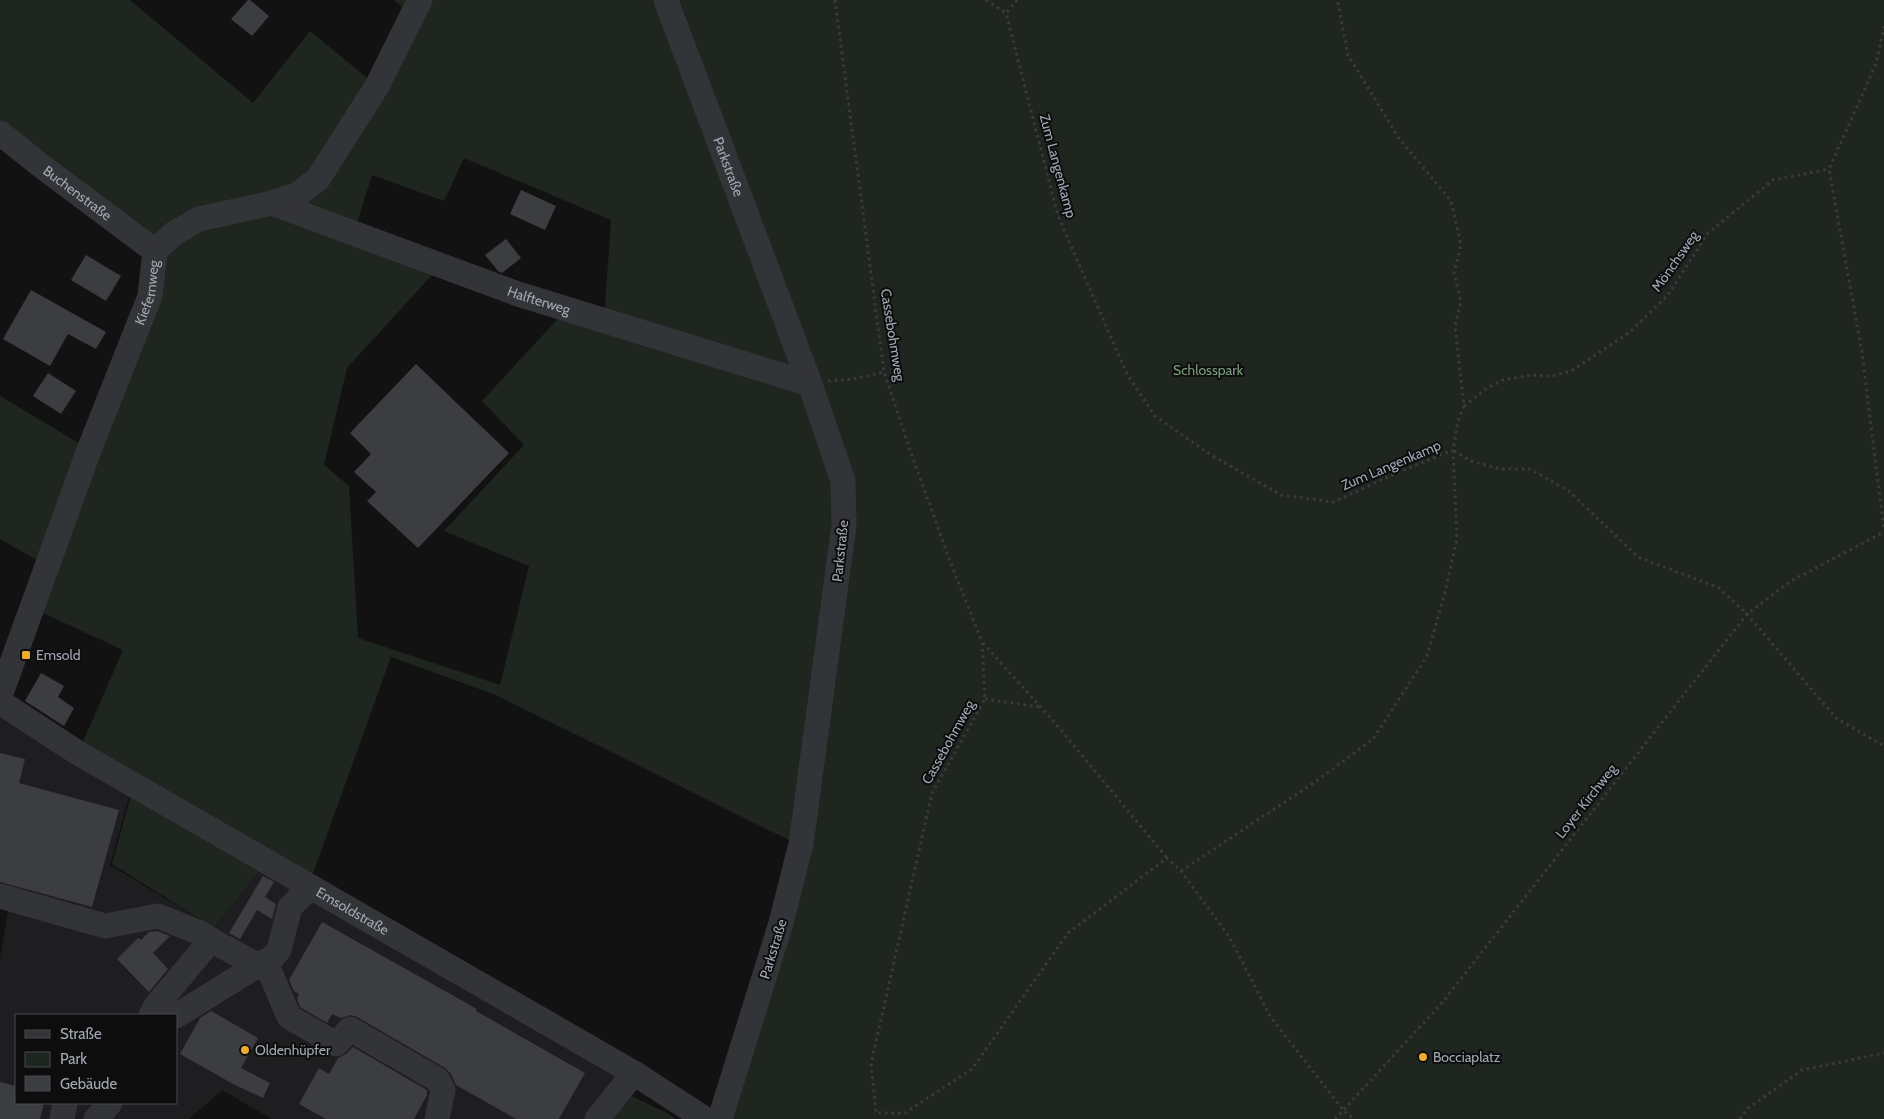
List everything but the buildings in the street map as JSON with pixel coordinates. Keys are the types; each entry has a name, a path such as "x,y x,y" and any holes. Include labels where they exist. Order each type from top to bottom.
{"street":[{"name":"Kiefernweg","path":"0,696 89,450 150,296 155,251 173,234 199,219 272,203 298,194 318,179 377,86 420,0"},
{"name":"Parkstraße","path":"666,0 810,384 843,481 844,525 841,553 801,844 781,923 720,1119"},
{"name":"Buchenstraße","path":"0,133 155,251"},
{"path":"318,179 318,200 329,224"},
{"name":"Halfterweg","path":"272,203 518,294 810,384"},
{"name":"Emsoldstraße","path":"0,702 78,753 634,1073 705,1119"},
{"path":"178,1015 272,958 279,950 290,907 310,888"},
{"path":"0,896 105,926 158,916 200,933 270,972 289,1017 336,1044 350,1029 438,1080 443,1090 437,1119"},
{"path":"152,1014 211,940"},
{"path":"597,1119 634,1073"},
{"path":"62,1119 66,1104"},
{"path":"96,1119 109,1104"}],"path":[{"name":"Cassebohmweg","path":"835,0 884,372 944,542 982,642 985,699 932,792 871,1064 876,1113"},
{"path":"986,0 1006,13 1017,0"},
{"path":"1339,0 1348,55 1398,137 1452,201 1461,245 1454,273 1461,301 1455,326 1464,406 1458,421 1454,450 1471,461 1502,469 1530,469 1569,491 1638,556 1719,588 1747,614 1836,718 1884,746"},
{"name":"Zum Langenkamp","path":"1006,13 1058,216 1127,374 1155,416 1211,455 1281,495 1334,502 1394,474 1454,450 1457,539 1445,592 1427,656 1389,715 1373,738 1316,782 1181,870"},
{"path":"1884,26 1876,64 1829,169 1862,353 1884,531"},
{"name":"Mönchsweg","path":"1464,406 1486,389 1503,380 1532,376 1552,376 1571,371 1630,332 1668,295 1708,233 1773,180 1829,169"},
{"path":"810,384 884,372"},
{"name":"Loyer Kirchweg","path":"1334,1119 1344,1111 1442,1003 1747,614 1791,581 1884,531"},
{"path":"982,642 1041,707 1167,858 1181,870 1230,938 1270,1016 1344,1111 1354,1119"},
{"path":"985,699 1041,707"},
{"path":"874,1119 876,1113 905,1113 972,1068 1068,933 1167,858"},
{"path":"1740,1119 1747,1109 1802,1070 1884,1053"}],"shaded area":[{"path":"0,705 132,786 110,865 214,928 265,864 624,1072 614,1088 583,1119 272,1119 222,1090 189,1119 0,1119 0,958 9,906 0,904"}],"green space":[{"path":"0,0 130,0 253,103 310,31 367,78 402,7 394,0 659,0 835,483 831,574 793,842 496,695 391,657 311,879 78,753 123,650 32,608 47,566 0,539 0,396 89,449 155,251 0,133","holes":["464,158 611,220 604,320 567,309 482,401 524,445 444,531 529,566 500,685 358,638 349,486 324,465 347,368 441,265 354,233 372,175 444,201"]},
{"name":"Schlosspark","path":"680,0 1884,0 1884,1119 731,1119 805,856 853,478"},
{"path":"133,788 265,864 214,928 112,864"},
{"path":"615,1088 667,1113 676,1119 583,1119"}],"place":[{"name":"Emsold","path":"26,655"},
{"name":"Oldenhüpfer","path":"245,1050"},
{"name":"Bocciaplatz","path":"1423,1057"}]}
